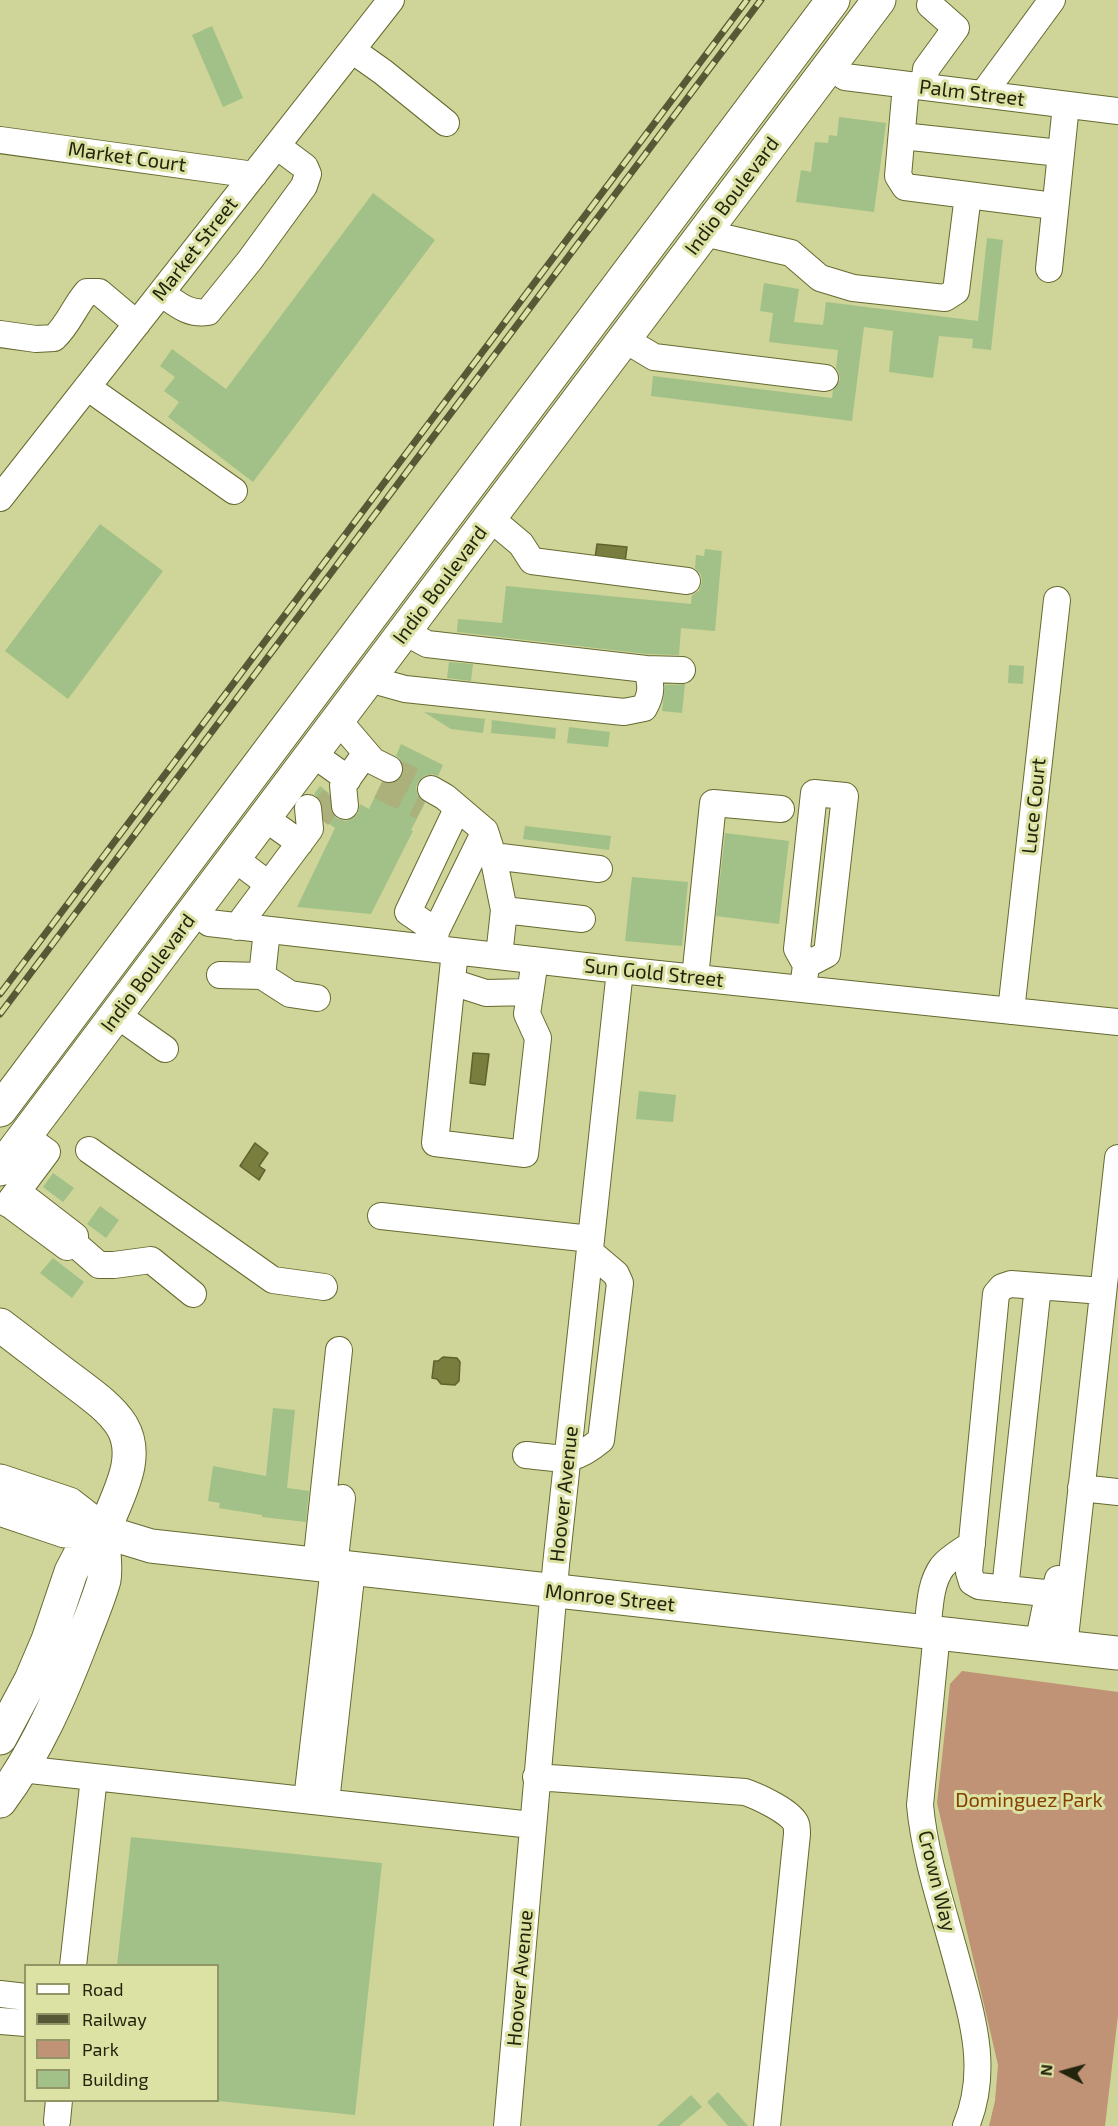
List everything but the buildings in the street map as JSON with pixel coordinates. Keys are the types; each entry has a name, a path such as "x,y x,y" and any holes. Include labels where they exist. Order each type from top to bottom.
{"main road":[{"name":"Indio Boulevard","path":"7,1194 8,1117 130,936 833,0"},
{"path":"773,81 801,68 830,65 829,42 837,20 851,0"},
{"name":"Indio Boulevard","path":"8,1117 117,1015 879,0"},
{"path":"130,936 160,919 195,911 191,892 196,872 251,800 270,751"},
{"path":"0,1324 101,1403 123,1427 128,1446 128,1465 120,1494 105,1532 104,1579 89,1622 73,1666 54,1707 21,1769 0,1800"},
{"name":"Monroe Street","path":"0,1481 69,1504 105,1532"},
{"name":"Monroe Street","path":"0,1509 65,1531 105,1532 151,1546 1118,1653"},
{"path":"0,1738 31,1680 48,1640 71,1572 83,1550 105,1532"}],"street":[{"name":"Market Street","path":"0,498 391,0"},
{"path":"983,94 1052,0"},
{"path":"930,5 956,28 915,86 902,136 898,176 905,187 1054,206"},
{"path":"352,50 446,123"},
{"name":"Palm Street","path":"830,65 845,77 1118,111"},
{"path":"1049,269 1066,105"},
{"path":"902,136 1060,153"},
{"name":"Market Court","path":"0,140 254,175"},
{"path":"161,293 187,311 199,314 208,312 250,260 304,186 308,174 305,167 277,146"},
{"path":"704,233 791,253 820,278 853,288 945,298 956,291 968,195"},
{"path":"0,334 36,339 54,338 66,327 87,292 99,292 137,324"},
{"path":"624,339 654,357 825,378"},
{"path":"87,387 234,491"},
{"path":"490,518 521,544 532,561 687,581"},
{"name":"Luce Court","path":"1011,1011 1057,600"},
{"path":"405,632 427,644 646,669 682,670"},
{"path":"369,679 405,689 624,712 644,708 650,697 651,682 646,669"},
{"path":"237,927 326,808 381,765 338,720"},
{"path":"312,754 326,808"},
{"path":"814,793 845,796 827,954 805,977 797,949 814,793"},
{"path":"499,956 504,910 493,856 485,831 438,795 408,912 442,944 452,982 435,1143 525,1154 538,1038 527,1014 535,960"},
{"path":"695,978 713,803 781,809"},
{"path":"265,818 326,808"},
{"path":"442,944 485,831"},
{"path":"809,839 840,842"},
{"path":"493,856 599,869"},
{"path":"234,858 268,884"},
{"path":"504,910 582,919"},
{"name":"Sun Gold Street","path":"195,911 209,923 237,927 442,944 499,956 695,978 805,977 1011,1011 1118,1022"},
{"path":"262,976 267,930"},
{"name":"Hoover Avenue","path":"507,2126 536,1777 567,1459 620,970"},
{"path":"220,975 262,976 290,994 317,998"},
{"path":"452,982 486,993 530,992"},
{"path":"117,1015 165,1049"},
{"path":"89,1150 273,1280 324,1287"},
{"path":"1051,1645 1045,1610 1058,1585 1096,1291 1118,1158"},
{"path":"7,1194 67,1247 75,1244 99,1265 151,1260 193,1294"},
{"path":"381,1216 591,1245"},
{"path":"1054,1594 979,1586 972,1582 969,1572 996,1294 1002,1287 1011,1284 1096,1291"},
{"path":"1005,1589 1038,1286"},
{"path":"1051,1645 1081,1488 1096,1291"},
{"path":"334,1567 339,1350"},
{"path":"526,1455 567,1459"},
{"path":"1081,1488 1118,1492"},
{"path":"316,1801 329,1606 342,1498"},
{"name":"Crown Way","path":"966,2126 975,2097 978,2048 929,1857 920,1805 932,1632 932,1589 943,1566 972,1544"},
{"path":"21,1769 532,1825"},
{"path":"74,1964 94,1777"},
{"path":"536,1777 745,1792 792,1817 796,1824 797,1834 767,2126"},
{"path":"0,1994 24,1997"},
{"path":"0,2021 24,2023"}],"green space":[{"name":"Dominguez Park","path":"962,1671 1118,1692 1118,2015 1105,2126 989,2126 995,2101 998,2065 937,1803 950,1684"}],"shaded area":[{"path":"597,544 627,547 625,562 595,558"},
{"path":"473,1053 489,1054 485,1085 470,1083"},
{"path":"255,1143 268,1153 259,1166 265,1170 259,1180 240,1166"},
{"path":"443,1357 457,1358 460,1362 459,1381 455,1385 441,1384 437,1379 432,1378 434,1361"}],"tunnel":[{"path":"389,769 431,789"},
{"path":"380,786 422,807"},
{"path":"318,817 333,798"}],"railway":[{"path":"0,994 747,0"},
{"path":"0,1014 761,0"}]}
